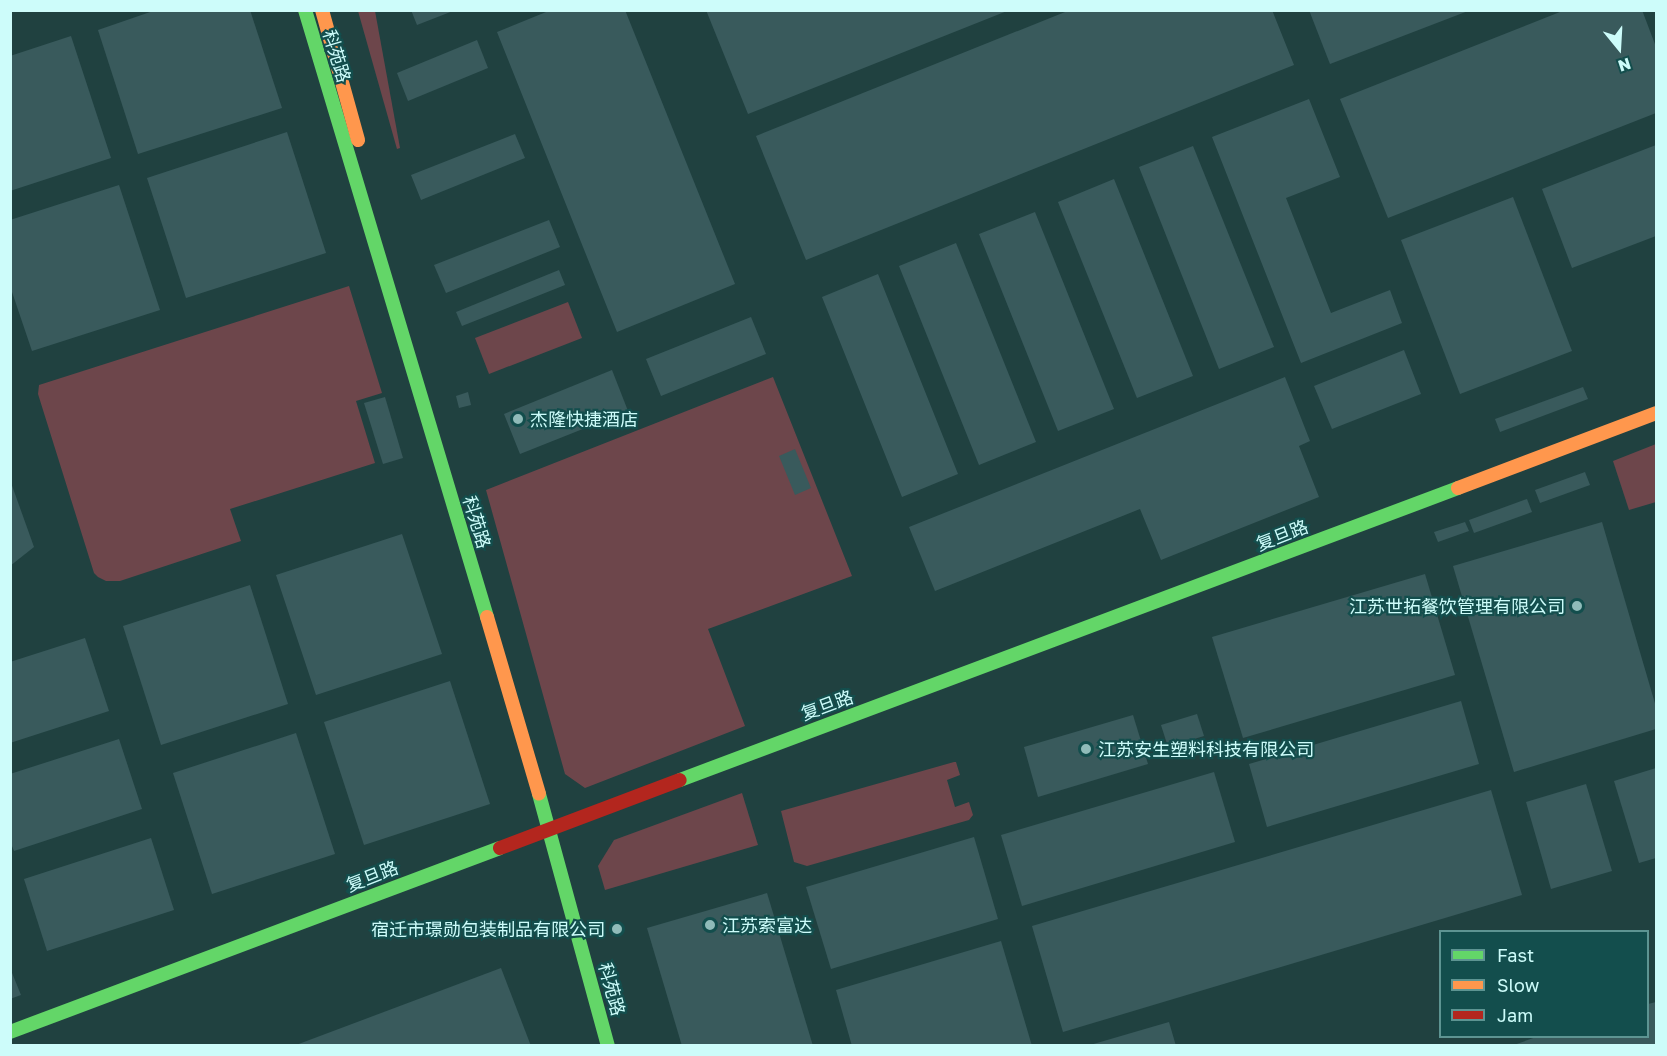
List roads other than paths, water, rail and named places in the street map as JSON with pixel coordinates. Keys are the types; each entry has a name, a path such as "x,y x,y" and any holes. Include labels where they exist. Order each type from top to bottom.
{"street":[{"name":"科苑路","path":"305,10 618,1046"},
{"name":"科苑路","path":"322,10 553,827 608,1046"},
{"name":"复旦路","path":"10,1032 1656,413"}],"place":[{"name":"杰隆快捷酒店","path":"518,419"},
{"name":"江苏世拓餐饮管理有限公司","path":"1577,606"},
{"name":"江苏安生塑料科技有限公司","path":"1086,749"},
{"name":"江苏索富达","path":"710,925"},
{"name":"宿迁市璟勋包装制品有限公司","path":"617,929"}]}
